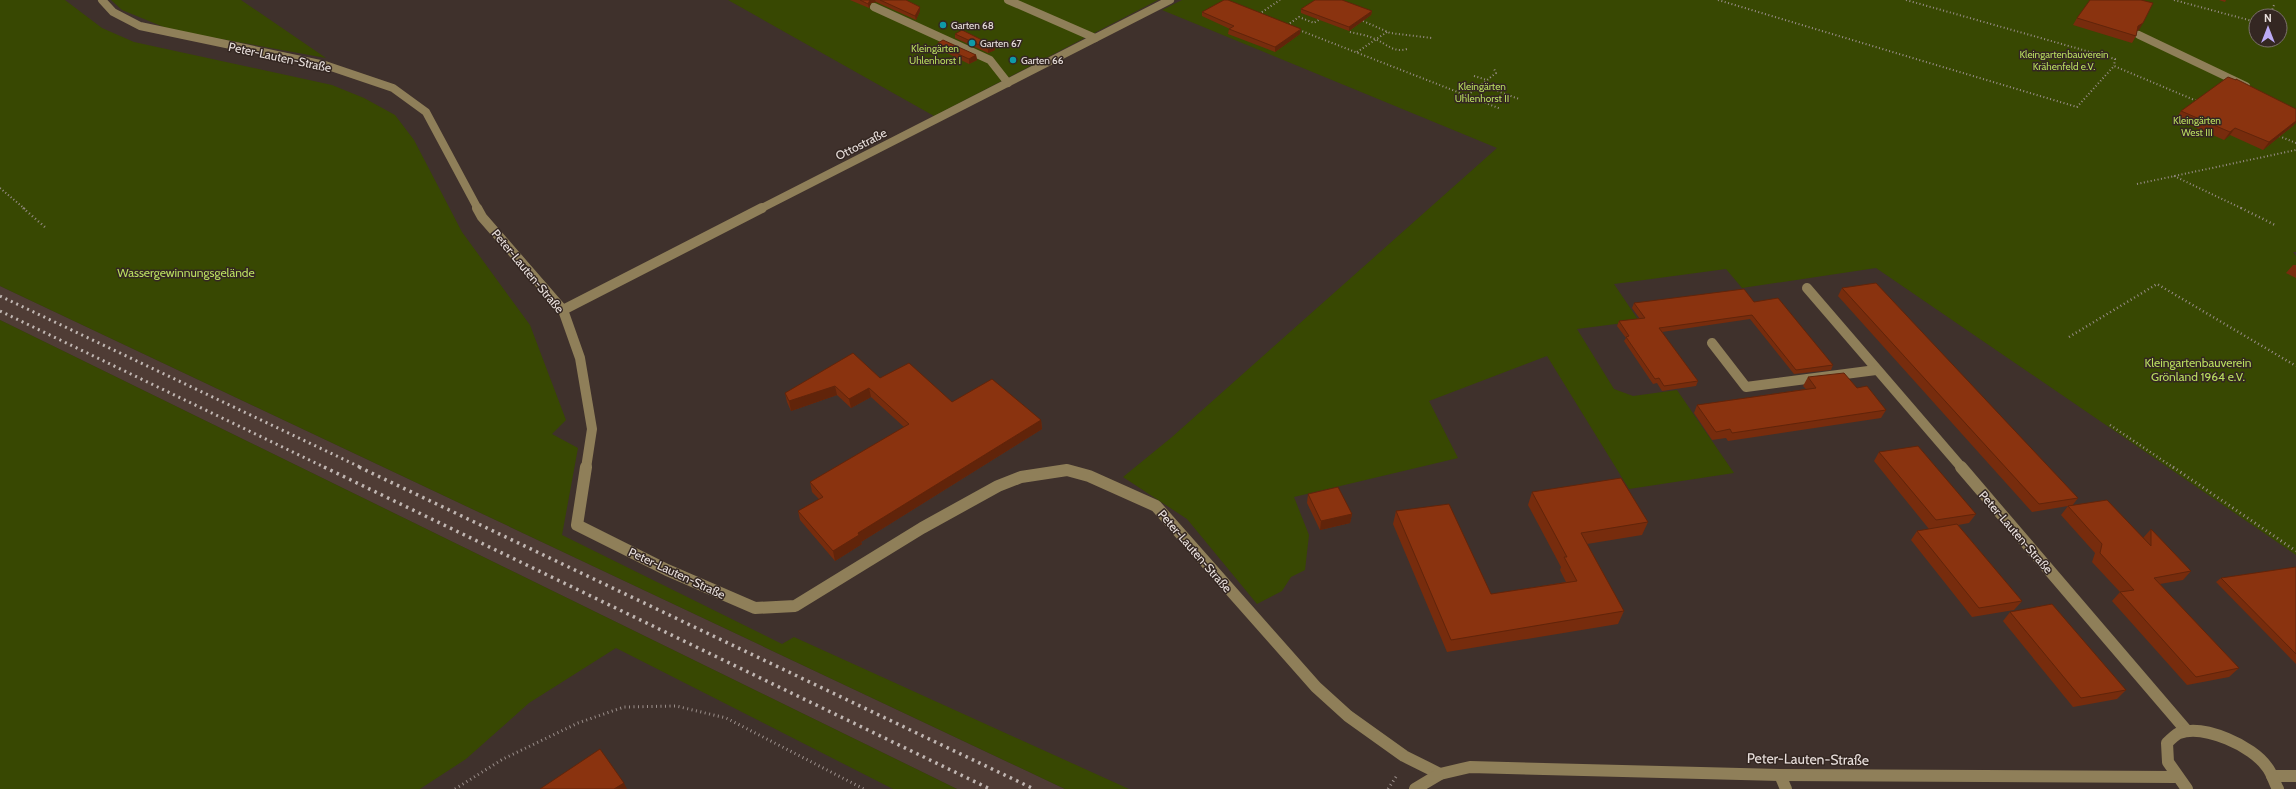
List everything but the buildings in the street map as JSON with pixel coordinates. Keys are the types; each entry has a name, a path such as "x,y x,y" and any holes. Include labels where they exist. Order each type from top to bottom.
{"street":[{"name":"Peter-Lauten-Straße","path":"102,0 114,12 140,26 175,35 325,65 393,88 426,112 482,217 563,310 580,358 592,429 577,525 667,570 755,608 795,606 922,528 998,486 1021,477 1067,470 1089,476 1156,506 1316,687 1348,716 1404,756 1440,774"},
{"path":"1008,0 1095,38"},
{"name":"Ottostraße","path":"563,310 1170,0"},
{"path":"874,7 990,60 1008,83"},
{"path":"2139,35 2254,89"},
{"name":"Peter-Lauten-Straße","path":"1807,288 2186,730"},
{"path":"1712,343 1746,387 1876,370"},
{"path":"2187,789 2176,777 2168,763 2166,750 2169,739 2177,732 2186,730 2205,730 2222,735 2240,744 2255,756 2272,776 2278,789"},
{"name":"Peter-Lauten-Straße","path":"1415,789 1440,774 1470,767 1520,767 1780,775 2176,777"},
{"path":"1780,775 1786,789"},
{"path":"2272,776 2296,776"}],"path":[{"path":"1266,16 1259,14 1280,0"},
{"path":"1718,0 2077,106 2114,66 2115,59 1906,0"},
{"path":"2174,0 2248,20"},
{"path":"1287,25 1298,17 1314,23 1320,19"},
{"path":"1363,21 1388,32 1432,38"},
{"path":"1280,22 1501,108"},
{"path":"1350,32 1376,39 1384,46 1400,51 1407,48"},
{"path":"1356,52 1388,32"},
{"path":"2114,66 2204,104"},
{"path":"1468,96 1496,73 1494,69"},
{"path":"1474,76 1487,80"},
{"path":"1481,85 1519,99"},
{"path":"2275,134 2296,143"},
{"path":"2137,184 2296,150"},
{"path":"2174,176 2275,225"},
{"path":"0,188 46,228"},
{"path":"2070,337 2157,284 2296,366"},
{"path":"2110,425 2296,551"},
{"path":"455,789 503,759 578,723 624,707 676,706 726,718 864,789"}],"shaded area":[{"path":"0,286 1065,789 957,789 0,320"}],"green space":[{"name":"Wassergewinnungsgelände","path":"0,0 65,0 102,28 134,42 332,85 364,98 395,115 414,140 462,232 530,325 566,420 552,434 578,448 562,535 782,644 794,637 1129,789 1065,789 0,286"},
{"path":"111,0 241,0 326,58 171,30 122,10"},
{"name":"Kleingärten Uhlenhorst I","path":"728,0 1158,0 934,116"},
{"path":"1182,0 2296,0 2296,252 2293,252 2296,256 2296,555 1876,268 1742,288 1726,269 1614,284 1639,321 1577,329 1614,389 1633,396 1677,390 1734,473 1629,489 1547,356 1429,401 1458,458 1294,497 1309,535 1305,570 1291,577 1282,591 1257,604 1187,519 1123,477 1172,437 1497,148 1162,10"},
{"path":"0,320 957,789 893,789 616,648 529,703 466,759 420,789 0,789"}],"railway":[{"path":"0,296 362,468"},
{"path":"0,311 326,468"},
{"path":"324,467 990,789"},
{"path":"359,467 1034,789"}],"place":[{"name":"Garten 68","path":"943,25"},
{"name":"Garten 67","path":"972,43"},
{"name":"Garten 66","path":"1013,60"}],"park label":[{"name":"Kleingartenbauverein Krähenfeld e.V.","path":"2064,60"},
{"name":"Kleingärten Uhlenhorst II","path":"1482,92"},
{"name":"Kleingärten West III","path":"2197,126"},
{"name":"Kleingartenbauverein Grönland 1964 e.V.","path":"2198,369"}]}
